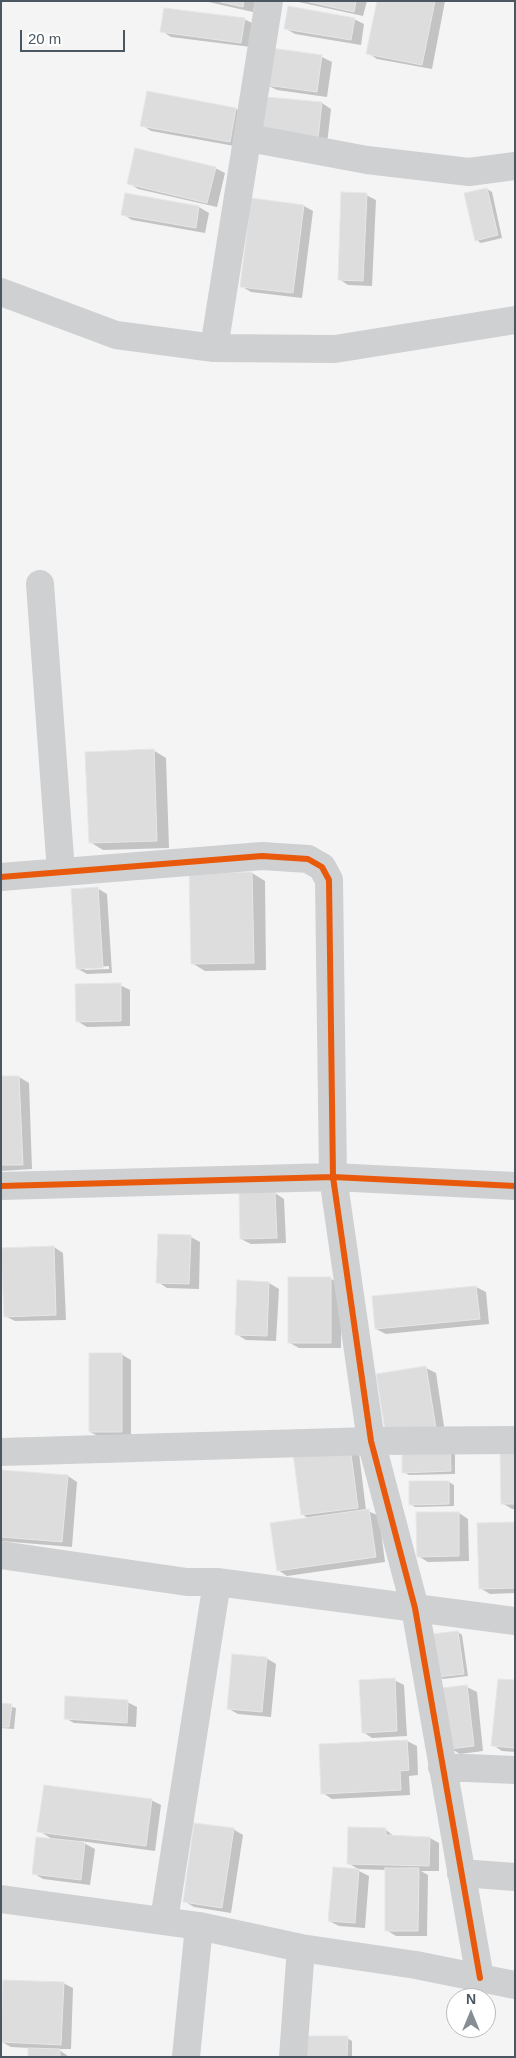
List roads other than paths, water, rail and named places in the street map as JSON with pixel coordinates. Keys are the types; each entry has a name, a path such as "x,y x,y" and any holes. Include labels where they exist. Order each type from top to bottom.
{"street":[{"path":"214,348 249,138 269,1"},
{"path":"249,138 367,160 469,172 515,166"},
{"path":"1,292 116,335 214,348 335,349 515,320"},
{"path":"40,584 61,872"},
{"path":"1,877 262,856 308,859 322,867 329,880 332,1177 371,1441 415,1608 480,1978"},
{"path":"1,1186 332,1177 515,1186"},
{"path":"1,1452 371,1441 515,1440"},
{"path":"1,1555 187,1582 217,1582 515,1622"},
{"path":"164,1920 217,1582"},
{"path":"442,1766 515,1770"},
{"path":"461,1873 515,1877"},
{"path":"1,1899 164,1920 301,1948 416,1965 515,1985"},
{"path":"186,2057 199,1926"},
{"path":"293,2057 301,1948"}]}
